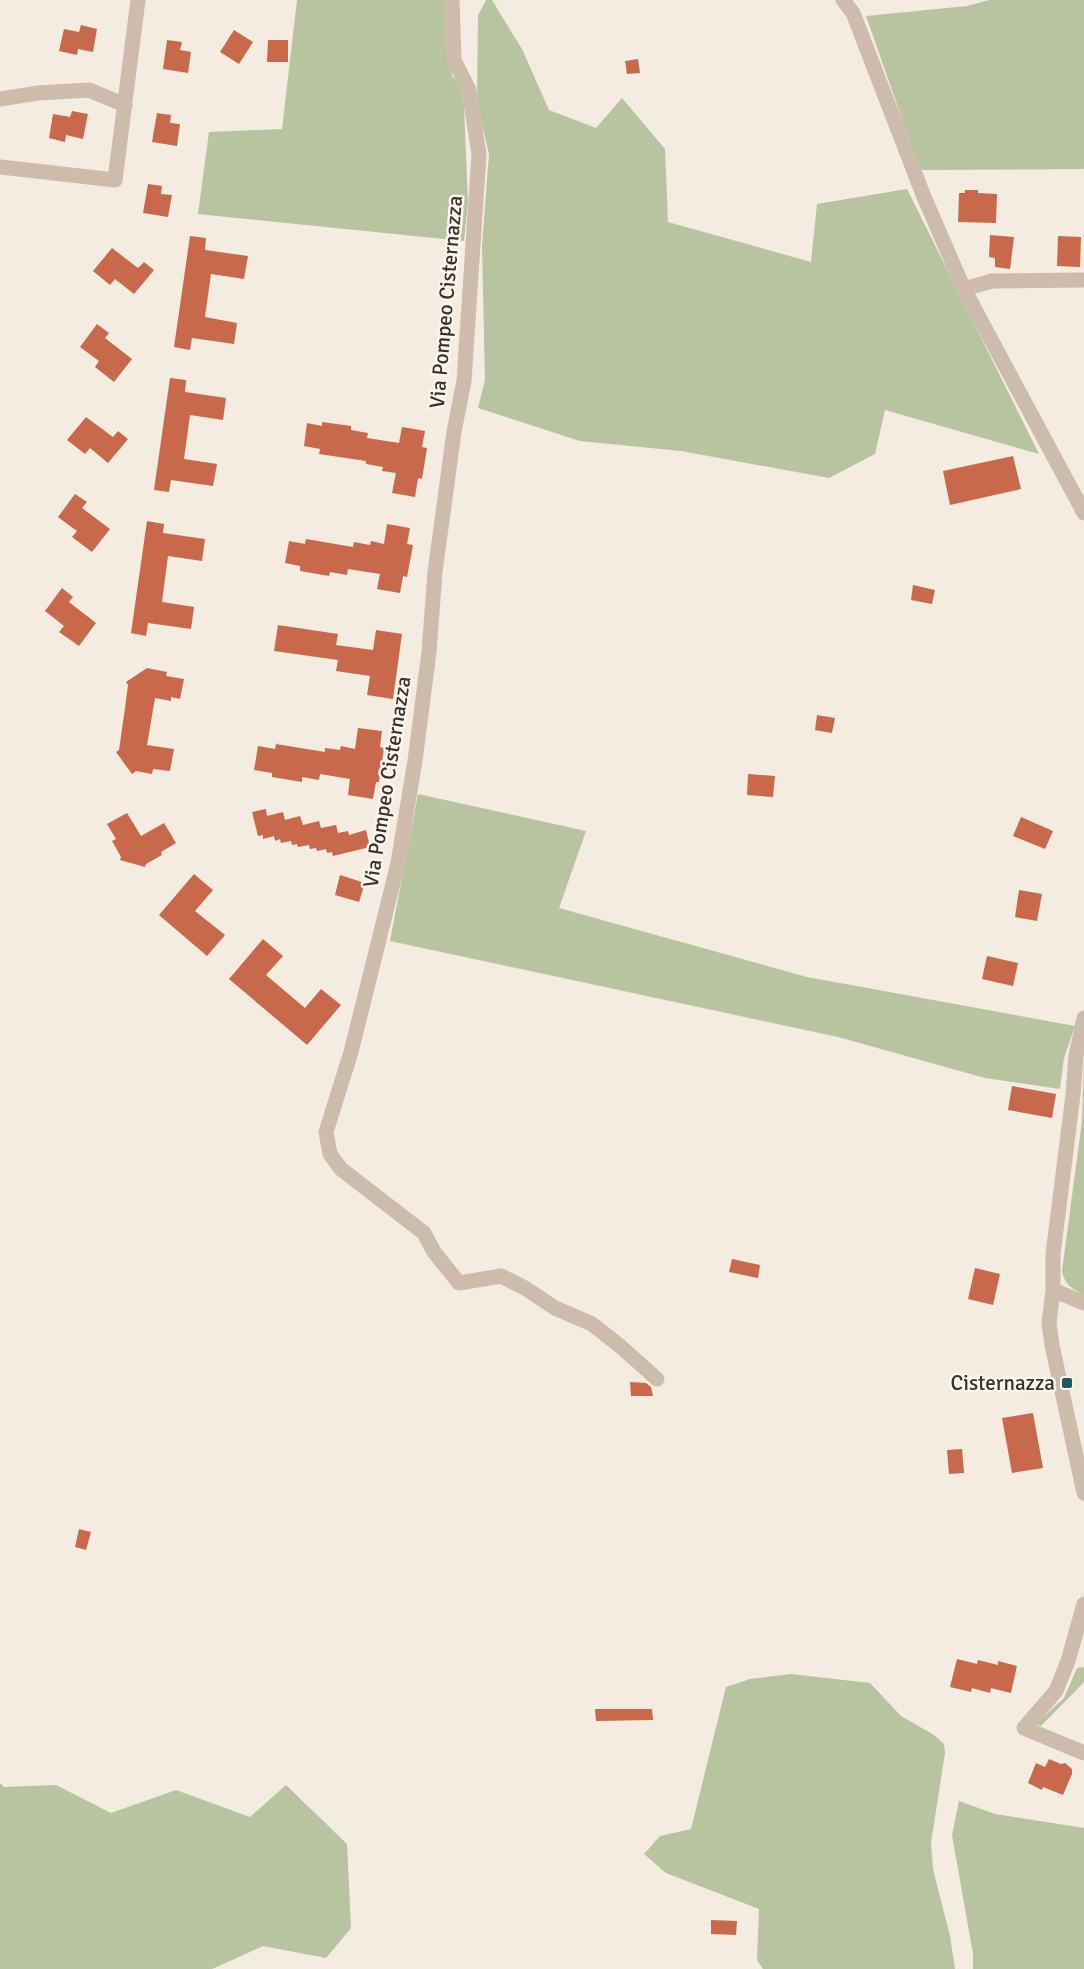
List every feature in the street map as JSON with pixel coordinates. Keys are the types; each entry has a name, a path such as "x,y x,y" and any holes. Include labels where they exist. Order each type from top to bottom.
{"street":[{"path":"0,167 115,180 138,0"},
{"name":"Via Pompeo Cisternazza","path":"452,0 454,60 469,90 479,154 464,381 454,432 437,560 429,652 415,761 398,863 349,1060 326,1132 330,1154 341,1169 424,1233 434,1252 459,1283 501,1276 525,1288 555,1308 592,1324 657,1379"},
{"path":"843,0 853,14 924,197 964,289 1084,513"},
{"path":"0,99 38,93 89,90 125,105"},
{"path":"964,289 992,281 1084,280"},
{"path":"1084,1018 1076,1056 1053,1254 1053,1290 1049,1323 1084,1492"},
{"path":"1053,1290 1084,1303"},
{"path":"1084,1604 1068,1661 1056,1691 1024,1728 1084,1753"}],"green space":[{"path":"297,0 447,0 452,76 461,85 464,106 468,203 464,241 198,214 209,132 282,129"},
{"path":"486,0 492,0 522,49 549,110 596,128 622,98 665,149 668,222 811,262 817,204 907,189 1039,454 885,410 875,454 829,478 681,451 580,441 478,408 485,380 482,246 489,154 477,102 478,15"},
{"path":"989,0 1084,0 1084,169 920,170 866,16 967,6"},
{"path":"418,794 586,831 559,908 807,977 1075,1026 1064,1058 1060,1089 985,1078 838,1037 390,941"},
{"path":"1084,1057 1084,1295 1069,1286 1062,1271 1082,1121"},
{"path":"1084,1667 1084,1682 1041,1726 1036,1724 1064,1698 1077,1668"},
{"path":"791,1674 870,1683 901,1716 934,1735 944,1744 945,1753 931,1843 933,1869 950,1936 955,1969 763,1969 757,1960 759,1909 666,1873 644,1854 660,1836 691,1829 726,1687 750,1679"},
{"path":"0,1783 4,1787 56,1785 111,1813 176,1790 250,1817 286,1785 347,1844 351,1928 326,1958 263,1946 212,1969 0,1969"},
{"path":"959,1801 995,1814 1084,1828 1084,1969 973,1969 973,1954 952,1835"}],"building":[{"path":"81,25 97,29 93,52 78,49 77,55 59,51 64,29 79,32"},
{"path":"234,30 253,42 239,64 220,52"},
{"path":"167,40 182,42 180,50 191,52 188,73 163,69"},
{"path":"268,40 288,40 288,62 267,62"},
{"path":"638,59 640,73 627,74 625,61"},
{"path":"72,111 88,114 83,139 66,135 65,142 49,138 53,114 70,117"},
{"path":"157,113 171,115 170,123 180,124 177,146 152,142"},
{"path":"148,184 162,186 161,194 172,195 168,217 143,213"},
{"path":"965,190 997,194 996,223 958,222 959,193 965,193"},
{"path":"990,235 1014,237 1010,269 995,267 995,258 989,257"},
{"path":"190,236 206,238 205,250 248,256 244,279 211,274 205,317 237,323 234,344 192,338 190,350 174,347"},
{"path":"1058,236 1081,237 1080,267 1057,266"},
{"path":"112,248 138,268 144,262 154,270 134,294 115,279 110,285 93,271"},
{"path":"97,324 109,333 105,338 132,359 114,382 95,367 99,361 80,347"},
{"path":"170,378 186,380 185,392 226,398 223,420 190,415 184,459 217,464 213,486 171,480 169,492 154,490"},
{"path":"86,417 113,437 118,431 128,439 108,463 90,448 85,454 67,440"},
{"path":"322,422 351,426 351,430 368,433 367,438 399,443 402,427 425,431 422,447 427,448 422,479 418,478 415,497 392,493 396,473 382,471 383,467 366,464 366,461 319,454 320,449 304,446 307,423 322,426"},
{"path":"1013,456 1021,489 950,505 943,471"},
{"path":"75,494 87,502 82,508 110,529 92,552 72,537 77,531 58,517"},
{"path":"147,521 164,524 163,533 205,539 202,561 168,556 162,602 194,607 191,629 148,623 146,636 131,633"},
{"path":"387,524 410,528 407,544 413,545 407,577 403,576 400,593 377,589 380,574 348,569 347,575 330,572 329,576 300,571 300,566 285,563 289,541 305,544 306,539 353,547 354,542 370,545 371,541 384,544"},
{"path":"913,585 935,590 932,604 911,600"},
{"path":"62,588 73,597 69,602 96,623 79,646 59,632 64,626 45,611"},
{"path":"278,625 338,634 336,645 373,650 376,630 402,634 393,699 367,695 370,676 336,671 338,660 274,651"},
{"path":"147,668 167,672 166,676 184,679 180,699 171,697 171,701 155,698 147,745 174,749 170,771 153,769 152,774 136,771 132,774 116,752 119,750 128,685 126,682"},
{"path":"817,715 835,718 832,733 815,730"},
{"path":"358,728 382,731 380,747 384,748 379,782 376,782 373,799 348,795 350,779 320,774 319,780 302,777 302,782 272,777 272,773 254,770 258,746 275,749 276,744 325,752 325,748 340,750 341,746 355,749"},
{"path":"748,774 775,776 773,797 747,795"},
{"path":"266,809 267,816 283,812 285,820 300,816 303,825 319,821 321,828 336,825 338,833 348,831 349,835 366,830 370,847 333,856 332,852 327,853 326,849 317,851 316,848 310,849 309,845 298,847 297,844 292,845 291,841 281,843 280,839 275,841 274,836 263,839 263,835 258,836 252,812"},
{"path":"127,813 141,836 164,823 176,843 161,852 162,855 146,864 145,867 120,860 121,857 112,841 116,839 107,824"},
{"path":"1021,817 1053,831 1045,849 1013,836"},
{"path":"194,874 213,890 195,911 225,935 207,956 159,915"},
{"path":"340,875 365,883 359,902 335,895"},
{"path":"1019,890 1042,894 1037,921 1015,917"},
{"path":"263,939 283,956 266,975 305,1008 321,989 341,1005 307,1045 229,979"},
{"path":"987,956 1018,963 1013,986 982,979"},
{"path":"1012,1086 1056,1094 1052,1118 1008,1110"},
{"path":"732,1259 760,1265 758,1278 729,1272"},
{"path":"975,1268 1000,1274 993,1305 968,1299"},
{"path":"630,1382 646,1383 651,1387 653,1396 631,1396"},
{"path":"1033,1413 1043,1468 1012,1473 1002,1418"},
{"path":"962,1449 964,1473 949,1474 947,1450"},
{"path":"79,1529 91,1532 86,1550 75,1547"},
{"path":"957,1659 977,1664 978,1660 998,1665 998,1661 1017,1666 1011,1693 991,1688 990,1693 972,1688 971,1692 950,1687"},
{"path":"595,1709 652,1709 653,1720 596,1721"},
{"path":"1049,1759 1061,1764 1065,1763 1072,1769 1063,1795 1043,1787 1042,1790 1028,1783 1036,1763 1045,1767"},
{"path":"711,1920 737,1921 736,1935 711,1934"}],"place":[{"name":"Cisternazza","path":"1067,1383"}]}
